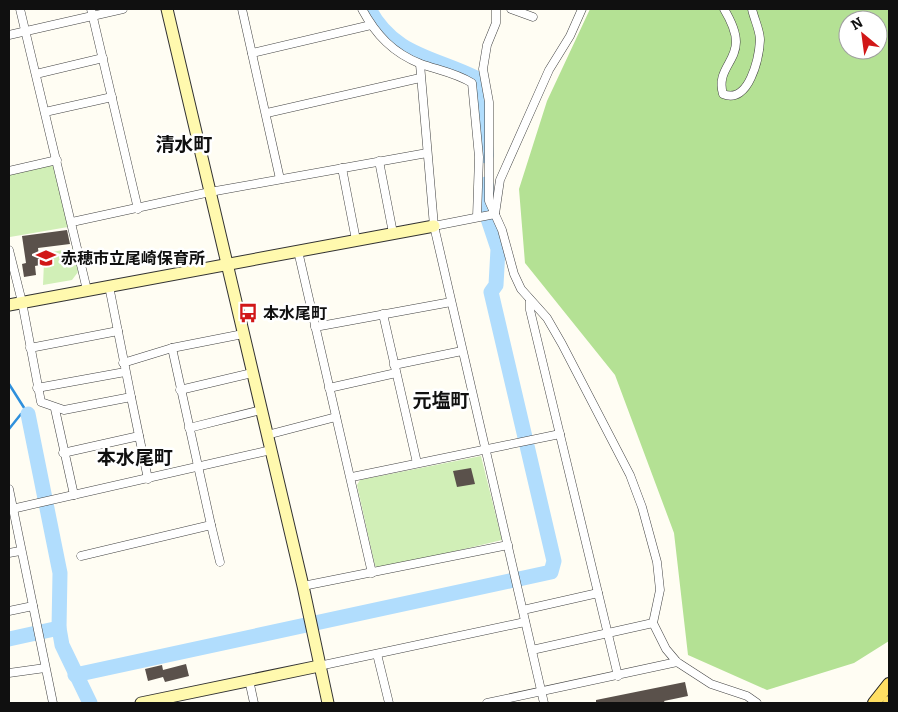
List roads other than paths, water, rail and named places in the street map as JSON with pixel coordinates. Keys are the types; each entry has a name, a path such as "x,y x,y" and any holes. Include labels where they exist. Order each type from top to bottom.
{"main road":[{"path":"874,703 889,684"}],"street":[{"path":"20,9 87,290"},
{"path":"9,35 92,12 123,9"},
{"path":"167,9 303,586 328,703"},
{"path":"242,9 267,113 280,179"},
{"path":"362,9 380,38 397,52 420,64 459,75 472,83 479,157 477,217"},
{"path":"496,9 496,23 488,45 483,69 489,102 489,201 507,246 514,274 521,289 547,318 562,344 636,491 651,534 658,571 660,590 653,623 666,649 677,662 711,684 747,696 757,703"},
{"path":"511,9 533,17"},
{"path":"495,214 500,180 549,70 570,36 581,9"},
{"path":"724,9 733,26 736,43 720,84 723,94 730,96 735,96 743,91 752,75 757,56 760,38 752,9"},
{"path":"92,12 138,209"},
{"path":"252,53 371,25"},
{"path":"36,74 103,58"},
{"path":"420,64 434,226 462,351 487,449 544,703"},
{"path":"267,113 420,78"},
{"path":"45,112 112,97"},
{"path":"72,222 210,192 427,152"},
{"path":"9,171 57,160"},
{"path":"379,161 393,233"},
{"path":"342,168 356,240"},
{"path":"9,305 495,214"},
{"path":"9,250 12,278 22,302 40,402 55,409 64,410 131,397"},
{"path":"298,250 336,418 352,477 372,573"},
{"path":"109,286 123,363 148,479"},
{"path":"530,300 530,310 618,676"},
{"path":"315,327 451,302"},
{"path":"383,314 418,462"},
{"path":"30,348 118,331"},
{"path":"123,363 172,348 243,334"},
{"path":"172,348 220,562"},
{"path":"329,388 462,351"},
{"path":"37,388 125,372"},
{"path":"180,390 252,373"},
{"path":"55,409 74,495"},
{"path":"189,428 261,410"},
{"path":"267,435 336,418"},
{"path":"352,477 560,434"},
{"path":"63,452 138,436"},
{"path":"12,508 198,468 271,450"},
{"path":"9,489 20,551 53,703"},
{"path":"81,556 211,525"},
{"path":"303,586 508,545"},
{"path":"9,553 20,551"},
{"path":"522,610 598,593"},
{"path":"9,611 33,606"},
{"path":"141,703 525,622"},
{"path":"532,650 653,623"},
{"path":"377,654 389,703"},
{"path":"487,703 677,662"},
{"path":"9,673 45,668"},
{"path":"249,680 254,703"}],"waterway":[{"path":"369,9 379,25 390,37 403,46 476,78 484,110 486,156"},
{"path":"75,675 551,572 554,561 491,292 496,285 498,249 486,213 486,184"},
{"path":"9,384 28,414"},
{"path":"9,429 21,414 28,414"},
{"path":"28,414 60,573 59,628 62,645 90,703"},
{"path":"9,639 59,628"}],"place":[{"name":"赤穂市立尾崎保育所","path":"46,258"},
{"name":"本水尾町","path":"248,313"}],"district":[{"name":"清水町","path":"184,144"},
{"name":"元塩町","path":"441,400"},
{"name":"本水尾町","path":"135,457"}]}
